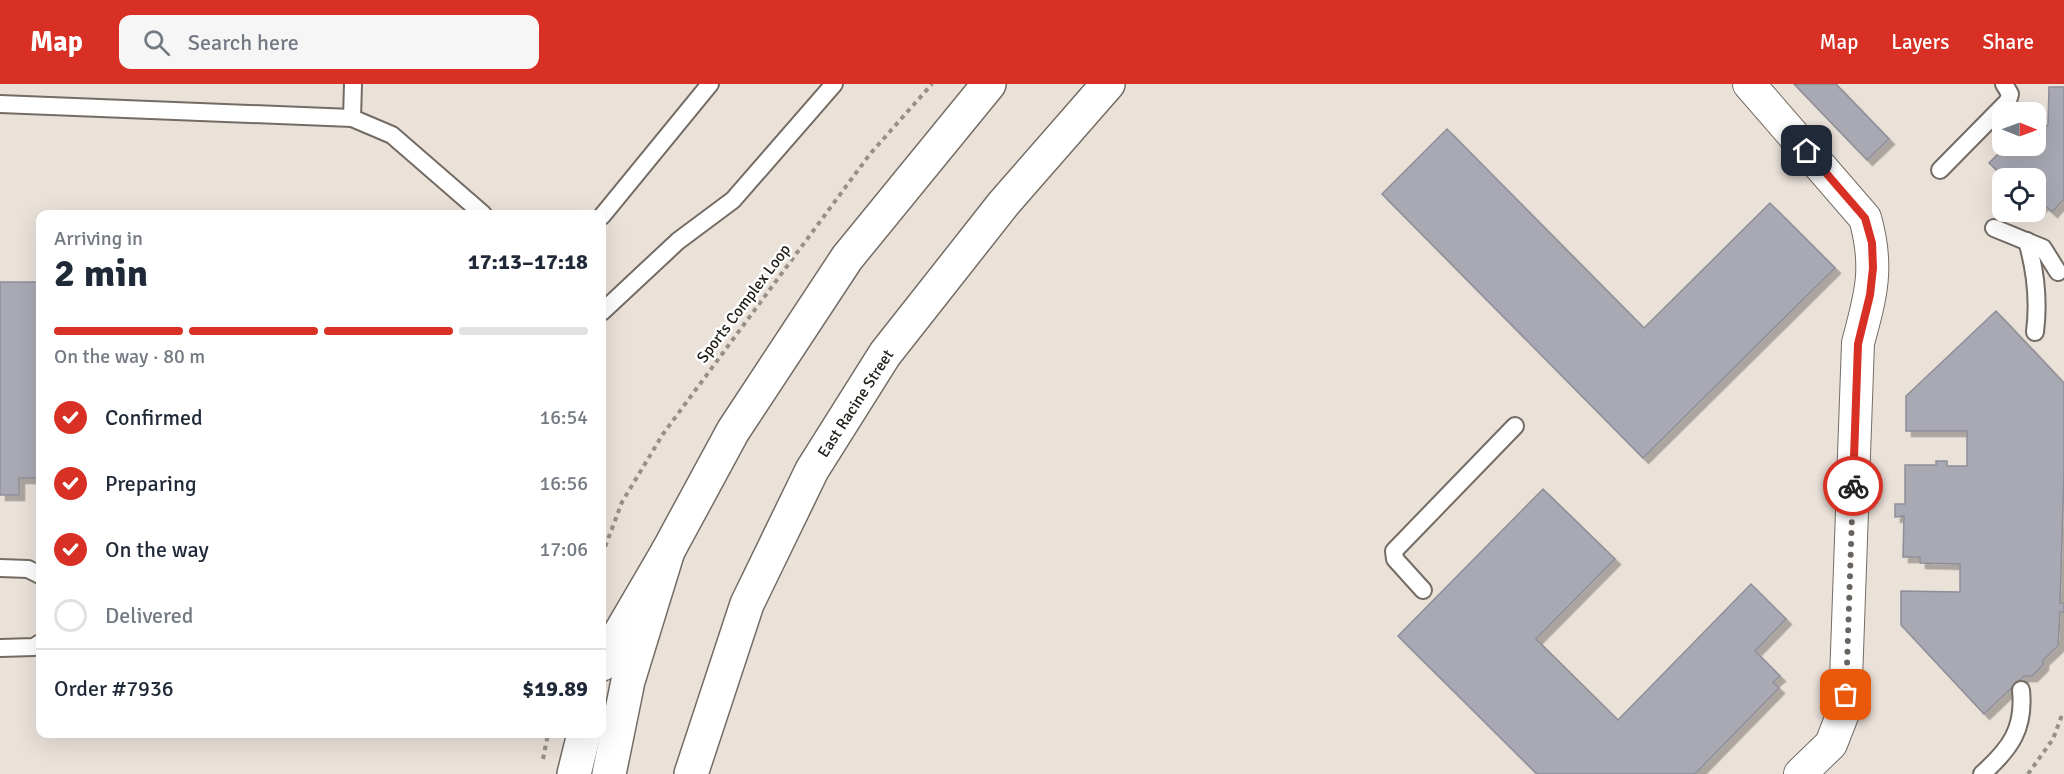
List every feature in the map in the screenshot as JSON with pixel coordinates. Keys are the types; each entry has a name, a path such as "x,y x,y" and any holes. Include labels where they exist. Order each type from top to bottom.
{"main road":[{"path":"606,657 668,551 733,431 847,258 989,84"},
{"name":"East Racine Street","path":"692,774 747,604 812,470 885,354 1004,202 1108,84"},
{"path":"609,774 628,681 668,551"},
{"path":"574,774 583,738"}],"street":[{"path":"1749,84 1865,218 1872,243 1873,268 1870,295 1858,344 1845,708 1831,744 1800,774"}],"lane":[{"path":"352,118 353,84"},
{"path":"606,211 710,84"},
{"path":"606,308 678,241 733,200 834,84"},
{"path":"1940,170 2008,101 2010,94 2004,84"},
{"path":"0,104 352,118 392,135 478,210"},
{"path":"1994,228 2043,248 2058,272"},
{"path":"2027,241 2035,268 2037,285 2035,332"},
{"path":"1423,590 1395,559 1394,550 1515,426"},
{"path":"0,567 28,568 36,573"},
{"path":"0,648 36,646"},
{"path":"1982,774 2000,758 2009,746 2020,723 2023,708 2021,690"}],"path":[{"name":"Sports Complex Loop","path":"606,544 622,502 663,434 870,154 932,84"},
{"path":"2028,774 2053,739 2062,716"},
{"path":"542,765 547,738"}],"building":[{"path":"1794,84 1836,84 1889,139 1867,160"},
{"path":"2049,87 2064,87 2064,199 2052,212 2046,207 2046,168 1994,168 1989,163 1996,156 2046,156 2046,126 2048,125"},
{"path":"1447,129 1644,328 1770,203 1835,268 1643,458 1382,194"},
{"path":"0,282 36,282 36,478 19,478 19,495 0,495"},
{"path":"1996,311 2064,383 2060,603 2064,603 2064,612 2060,612 2058,646 2043,660 2043,665 2032,676 2024,676 1984,714 1901,625 1901,591 1960,592 1960,564 1920,563 1920,557 1903,557 1904,516 1895,517 1895,504 1905,504 1905,465 1936,465 1936,461 1947,461 1947,466 1967,466 1967,431 1906,431 1906,396"},
{"path":"1543,489 1615,559 1536,639 1618,720 1751,584 1786,619 1755,651 1780,676 1773,682 1779,688 1695,774 1537,774 1398,636"}],"way so far":[{"path":"1846,695 1853,486"}],"route":[{"path":"1807,151 1865,218 1872,243 1873,268 1870,295 1858,344 1853,486"}]}
